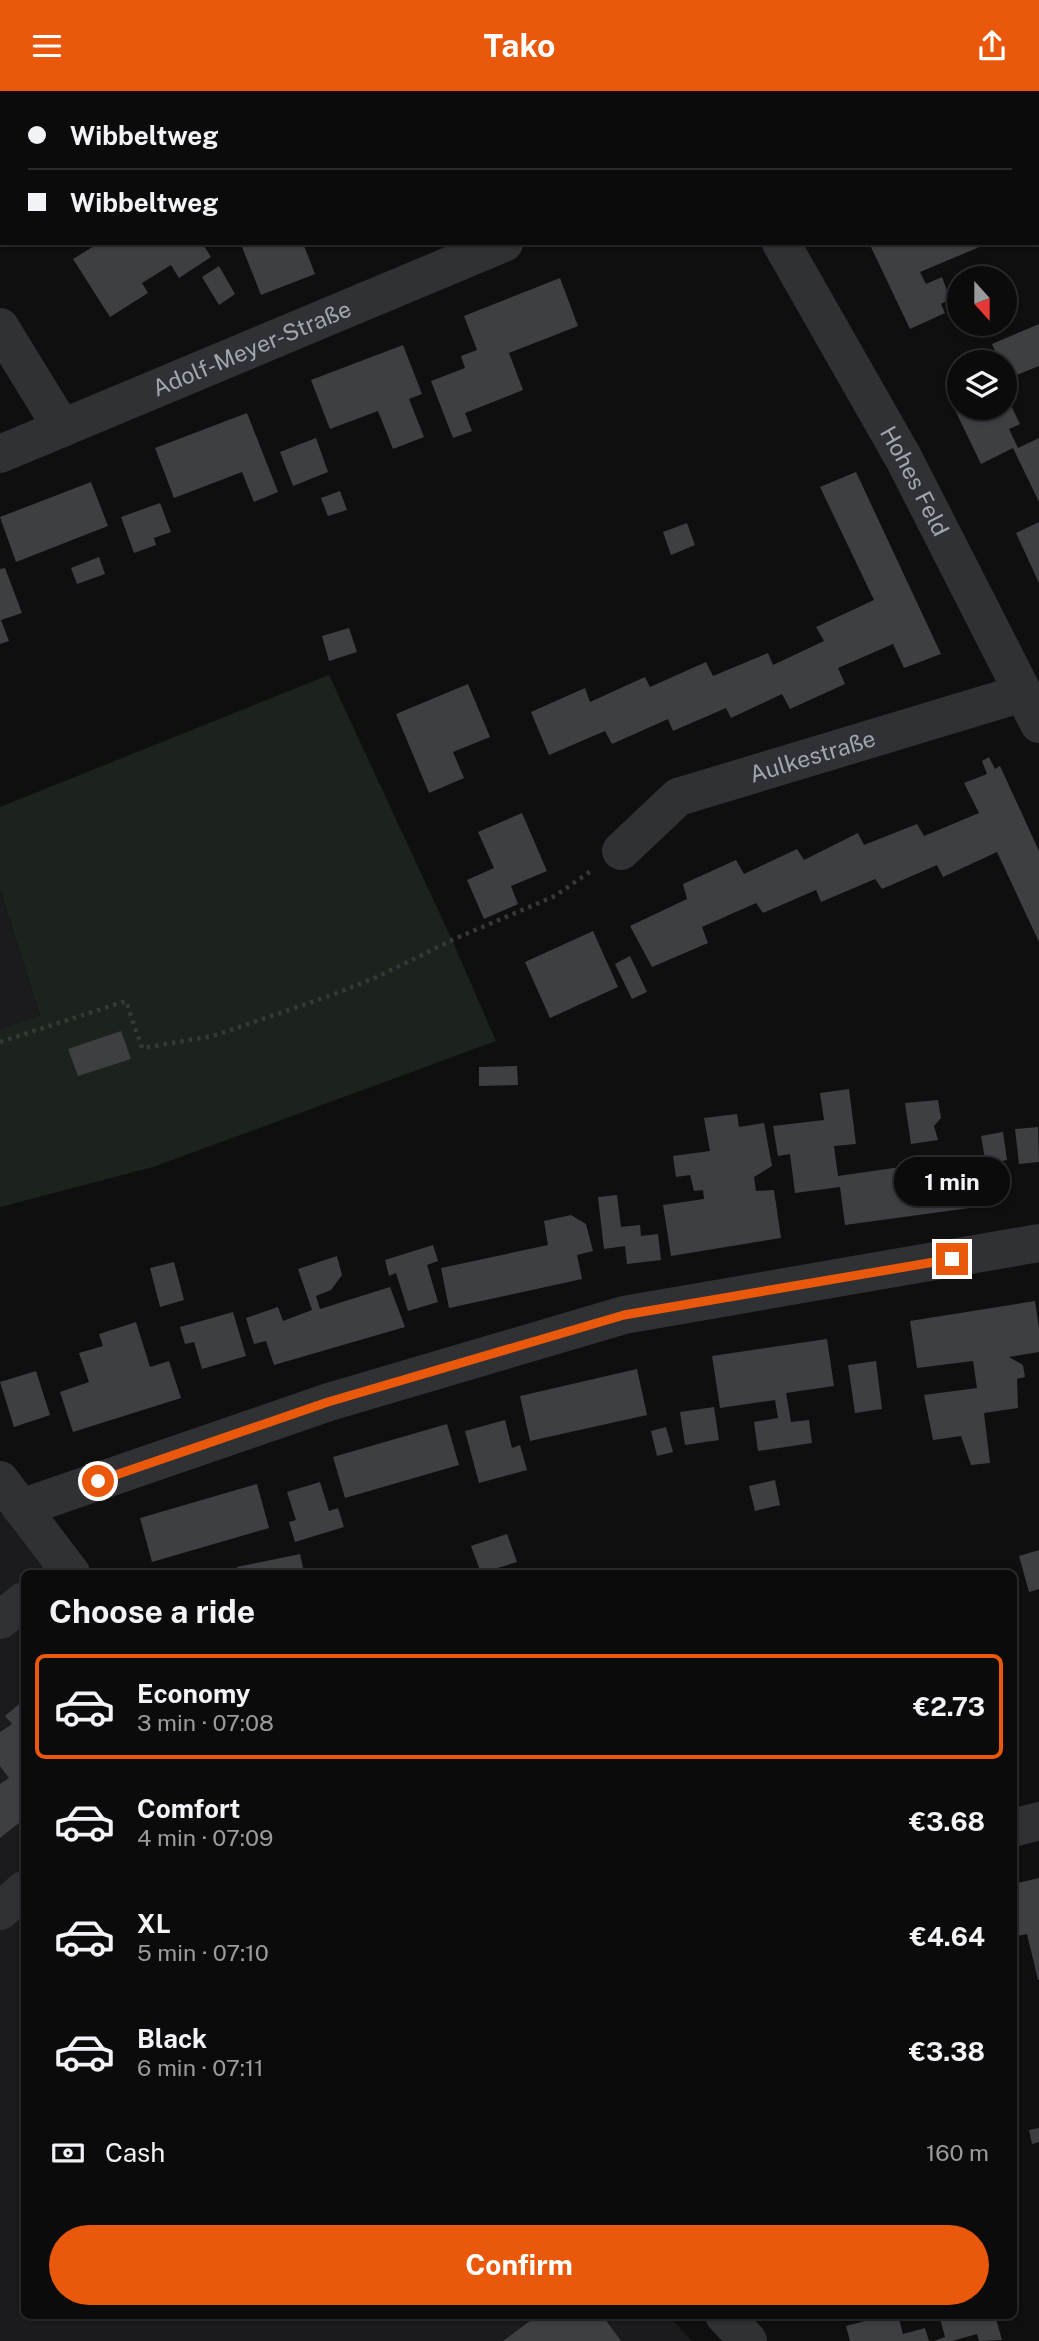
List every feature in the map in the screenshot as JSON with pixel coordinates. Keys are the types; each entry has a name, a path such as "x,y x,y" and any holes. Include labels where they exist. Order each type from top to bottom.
{"street":[{"name":"Adolf-Meyer-Straße","path":"0,454 499,245"},
{"name":"Hohes Feld","path":"782,245 904,459 1031,708"},
{"path":"0,327 62,428"},
{"name":"Aulkestraße","path":"621,851 678,797 1031,708"},
{"path":"65,1570 11,1494 624,1315 1039,1243"},
{"path":"0,1621 21,1604"},
{"path":"1017,1827 1039,1822"},
{"path":"0,1910 21,1892"},
{"path":"728,2319 748,2341"}],"path":[{"path":"0,1042 126,1001 142,1048 213,1036 275,1016 377,977 452,940 555,896 621,851"}],"shaded area":[{"path":"329,675 496,1041 153,1167 0,1207 0,1029 40,1016 0,889 0,807"},
{"path":"0,889 40,1017 0,1029"},
{"path":"0,1512 45,1570 21,1570 21,2319 672,2319 692,2341 0,2341"}],"building":[{"path":"96,245 205,245 211,257 179,278 171,265 142,283 148,293 110,317 73,259"},
{"path":"304,245 315,274 261,295 242,247"},
{"path":"870,245 984,245 920,272 926,284 942,277 947,291 947,301 941,304 945,313 910,329"},
{"path":"219,266 235,294 219,305 202,277"},
{"path":"560,278 578,326 509,353 523,390 465,413 472,431 453,438 431,381 465,368 461,356 477,350 464,316"},
{"path":"1039,324 1039,366 1017,375 1017,350 995,350 992,344 1017,336 1017,333"},
{"path":"403,345 422,394 409,399 424,437 393,449 378,411 330,429 311,380"},
{"path":"247,413 278,492 254,502 242,472 174,498 155,448"},
{"path":"1017,418 1020,424 1009,429 1018,448 1039,438 1039,502 1013,448 981,464 960,420 1017,420"},
{"path":"316,438 328,472 293,486 280,452"},
{"path":"856,472 941,654 904,668 893,644 838,668 845,684 790,709 782,694 731,718 726,708 673,731 668,719 612,744 605,731 549,755 531,712 585,688 590,702 645,677 650,687 706,662 713,676 768,653 773,665 824,641 816,627 874,600 820,487"},
{"path":"91,482 108,526 16,562 0,517"},
{"path":"340,491 347,510 328,516 321,498"},
{"path":"160,503 171,532 154,538 156,545 134,553 121,517"},
{"path":"1039,522 1039,583 1016,533"},
{"path":"687,523 695,545 671,555 663,532"},
{"path":"99,557 105,574 77,584 71,568"},
{"path":"5,568 22,613 1,620 9,641 0,644 0,569"},
{"path":"349,628 357,652 329,661 322,636"},
{"path":"468,684 490,737 453,752 464,778 429,793 396,714"},
{"path":"989,757 995,769 1000,766 1039,851 1039,942 997,852 943,877 937,865 882,889 875,879 821,902 816,890 763,913 756,903 702,927 708,943 652,967 630,926 687,899 683,884 736,860 744,874 797,849 804,860 858,833 864,845 917,824 924,836 979,813 964,783 987,774 982,761"},
{"path":"522,813 547,871 511,886 518,904 484,919 467,880 494,868 478,832"},
{"path":"593,931 618,987 550,1018 525,962"},
{"path":"630,956 647,992 632,999 615,964"},
{"path":"121,1031 131,1059 78,1076 68,1049"},
{"path":"517,1066 518,1085 479,1086 479,1067"},
{"path":"849,1089 856,1144 834,1146 838,1176 970,1157 977,1207 845,1225 840,1187 795,1193 790,1154 778,1156 773,1126 824,1120 820,1093"},
{"path":"938,1100 941,1118 934,1126 938,1140 911,1144 905,1103"},
{"path":"737,1114 739,1127 764,1123 772,1166 754,1177 756,1191 774,1190 781,1238 671,1256 663,1205 704,1199 703,1190 694,1191 690,1175 676,1177 673,1156 710,1151 704,1118"},
{"path":"1038,1127 1039,1162 1019,1164 1015,1129"},
{"path":"1003,1132 1007,1160 986,1164 981,1136"},
{"path":"617,1195 621,1227 640,1225 641,1236 658,1234 661,1260 627,1264 625,1246 604,1249 598,1197"},
{"path":"571,1215 586,1224 593,1251 577,1255 582,1279 449,1308 441,1268 548,1245 544,1221"},
{"path":"433,1245 438,1261 427,1265 438,1302 408,1311 396,1273 389,1276 385,1260"},
{"path":"337,1256 342,1275 331,1290 316,1296 320,1309 390,1287 405,1327 274,1365 266,1341 254,1344 246,1318 278,1307 283,1321 312,1310 298,1269"},
{"path":"174,1262 184,1300 160,1307 150,1268"},
{"path":"1035,1301 1039,1352 1009,1357 1023,1365 1025,1377 1017,1379 1018,1408 984,1413 990,1463 971,1465 961,1436 933,1440 924,1395 977,1388 973,1361 917,1368 910,1321"},
{"path":"233,1312 246,1356 202,1369 194,1342 185,1344 180,1327"},
{"path":"136,1322 150,1367 169,1361 181,1398 73,1432 60,1392 89,1382 79,1353 103,1346 99,1334"},
{"path":"827,1339 834,1386 786,1393 791,1422 809,1420 812,1443 758,1451 754,1422 778,1418 775,1400 720,1408 712,1356"},
{"path":"876,1361 882,1409 855,1413 848,1365"},
{"path":"637,1369 647,1415 530,1441 520,1396"},
{"path":"36,1371 50,1415 14,1427 0,1382"},
{"path":"714,1407 719,1440 685,1445 680,1412"},
{"path":"505,1420 512,1448 520,1445 527,1470 479,1483 465,1431"},
{"path":"447,1424 459,1465 345,1498 333,1457"},
{"path":"666,1427 673,1452 657,1456 651,1431"},
{"path":"775,1480 780,1505 755,1511 749,1486"},
{"path":"320,1482 329,1511 338,1508 344,1527 295,1542 289,1522 296,1520 287,1492"},
{"path":"257,1484 269,1528 152,1562 140,1518"},
{"path":"507,1534 517,1562 491,1570 480,1570 471,1546"},
{"path":"1039,1550 1039,1589 1029,1592 1019,1556"},
{"path":"300,1554 303,1570 238,1570 237,1567"},
{"path":"21,1703 21,1821 0,1838 0,1784 9,1778 0,1766 0,1732 12,1724 5,1716"},
{"path":"1039,1878 1039,1980 1027,1934 1017,1936 1017,1883"},
{"path":"1039,2128 1039,2142 1032,2144 1029,2130"},
{"path":"533,2319 605,2319 621,2341 503,2341"},
{"path":"899,2319 903,2334 925,2328 929,2341 850,2341 846,2326 869,2320"},
{"path":"940,2319 996,2319 1002,2340 979,2341 977,2334 952,2341 934,2341 945,2337"}],"route":[{"path":"98,1481 328,1402 624,1315 952,1259"}]}
